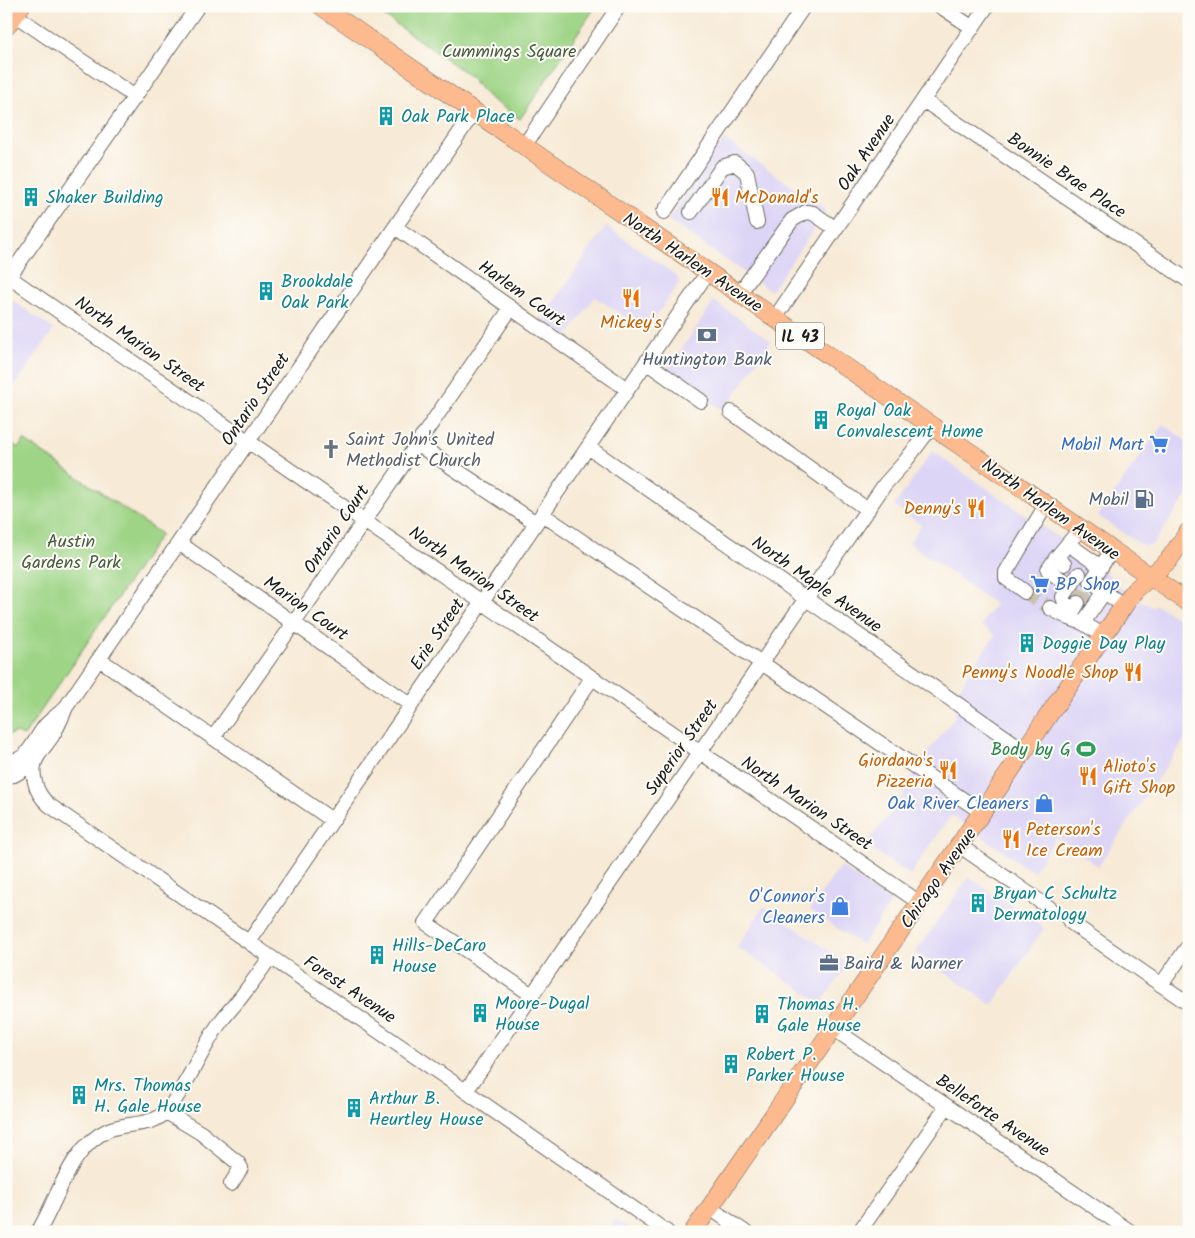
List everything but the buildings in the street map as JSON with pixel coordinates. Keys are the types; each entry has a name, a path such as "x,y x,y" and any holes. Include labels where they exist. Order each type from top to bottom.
{"main road":[{"name":"North Harlem Avenue","path":"321,6 1189,603"},
{"name":"Chicago Avenue","path":"694,1232 1134,591 1168,561 1189,531"}],"street":[{"path":"8,276 198,6"},
{"path":"524,146 619,6"},
{"path":"664,212 804,6"},
{"path":"940,6 972,28"},
{"name":"Oak Avenue","path":"775,318 987,6"},
{"path":"14,16 135,97"},
{"name":"Bonnie Brae Place","path":"923,100 1189,281"},
{"name":"Ontario Street","path":"34,756 53,734 66,707 474,112"},
{"path":"691,212 722,167 735,164 747,173 756,222"},
{"path":"739,294 792,220 806,212 812,213 836,228"},
{"name":"Harlem Court","path":"395,227 627,389"},
{"name":"Erie Street","path":"249,942 708,272"},
{"name":"North Marion Street","path":"8,276 920,903"},
{"name":"Ontario Court","path":"213,738 511,308"},
{"path":"646,362 701,400"},
{"path":"731,412 868,510"},
{"name":"Superior Street","path":"466,1091 885,484 932,426"},
{"path":"417,444 539,518 762,663 983,813"},
{"name":"North Maple Avenue","path":"588,447 1025,751"},
{"path":"1025,592 1006,578 1006,572 1046,505"},
{"path":"1070,586 1048,570 1060,561 1068,544 1080,528"},
{"name":"Marion Court","path":"179,543 411,705"},
{"path":"1068,544 1101,567"},
{"path":"1089,586 1112,550"},
{"path":"1104,636 1083,623 1073,610 1065,604 1063,597 1078,573 1089,586 1105,591 1124,606"},
{"path":"1083,623 1105,591"},
{"path":"1050,608 1073,610"},
{"path":"99,659 332,820"},
{"path":"532,995 426,923 592,678"},
{"path":"6,760 19,760 34,756"},
{"path":"6,776 14,775 34,756"},
{"name":"Forest Avenue","path":"34,756 32,770 38,792 49,805 466,1091 667,1232"},
{"path":"960,846 1051,909"},
{"path":"1070,922 1189,1004"},
{"path":"1161,985 1189,945"},
{"path":"38,1232 77,1158 94,1138 110,1130 150,1121 166,1112 190,1076 216,1027 250,986 270,957"},
{"name":"Belleforte Avenue","path":"834,1029 1131,1232"},
{"path":"859,1232 947,1106"},
{"path":"166,1112 201,1133 238,1162 241,1168 231,1184"},
{"path":"710,1208 745,1232"}],"shaded area":[{"path":"724,139 827,210 771,291 668,220"},
{"path":"606,226 674,274 678,278 679,283 646,331 595,297 567,337 542,319"},
{"path":"6,296 54,329 6,399"},
{"path":"714,301 771,341 724,411 666,372"},
{"path":"1163,424 1189,443 1189,492 1154,543 1146,546 1138,543 1098,516"},
{"path":"932,451 1104,569 1109,574 1110,581 1153,608 1155,605 1159,606 1189,626 1189,733 1098,866 1056,837 1033,872 951,815 910,875 865,845 897,805 917,766 954,718 961,685 995,635 981,625 995,604 909,543 921,525 894,506"},
{"path":"840,866 892,901 862,945 810,910"},
{"path":"969,877 1044,928 992,1005 916,952"},
{"path":"764,906 848,964 821,1003 737,947"},
{"path":"615,1219 634,1232 607,1232"}],"green space":[{"name":"Cummings Square","path":"370,6 596,6 520,119 488,97 469,75"},
{"name":"Austin Gardens Park","path":"6,439 18,448 24,440 161,534 24,736 15,733 6,736"}],"tunnel":[{"path":"1078,603 1087,589"},
{"path":"1025,592 1050,608"}],"place":[{"name":"Oak Park Place","path":"386,116"},
{"name":"Shaker Building","path":"31,197"},
{"name":"McDonald's","path":"720,197"},
{"name":"Brookdale Oak Park","path":"266,291"},
{"name":"Mickey's","path":"631,298"},
{"name":"Huntington Bank","path":"707,335"},
{"name":"Royal Oak Convalescent Home","path":"821,420"},
{"name":"Mobil Mart","path":"1159,444"},
{"name":"Saint John's United Methodist Church","path":"331,449"},
{"name":"Mobil","path":"1144,499"},
{"name":"Denny's","path":"976,508"},
{"name":"BP Shop","path":"1040,584"},
{"name":"Doggie Day Play","path":"1027,643"},
{"name":"Penny's Noodle Shop","path":"1133,672"},
{"name":"Body by G","path":"1086,749"},
{"name":"Giordano's Pizzeria","path":"948,770"},
{"name":"Alioto's Gift Shop","path":"1088,776"},
{"name":"Oak River Cleaners","path":"1044,803"},
{"name":"Peterson's Ice Cream","path":"1011,839"},
{"name":"Bryan C Schultz Dermatology","path":"978,903"},
{"name":"O'Connor's Cleaners","path":"840,906"},
{"name":"Hills-DeCaro House","path":"377,955"},
{"name":"Baird & Warner","path":"829,963"},
{"name":"Moore-Dugal House","path":"480,1013"},
{"name":"Thomas H. Gale House","path":"762,1014"},
{"name":"Robert P. Parker House","path":"731,1064"},
{"name":"Mrs. Thomas H. Gale House","path":"79,1095"},
{"name":"Arthur B. Heurtley House","path":"354,1108"}]}
